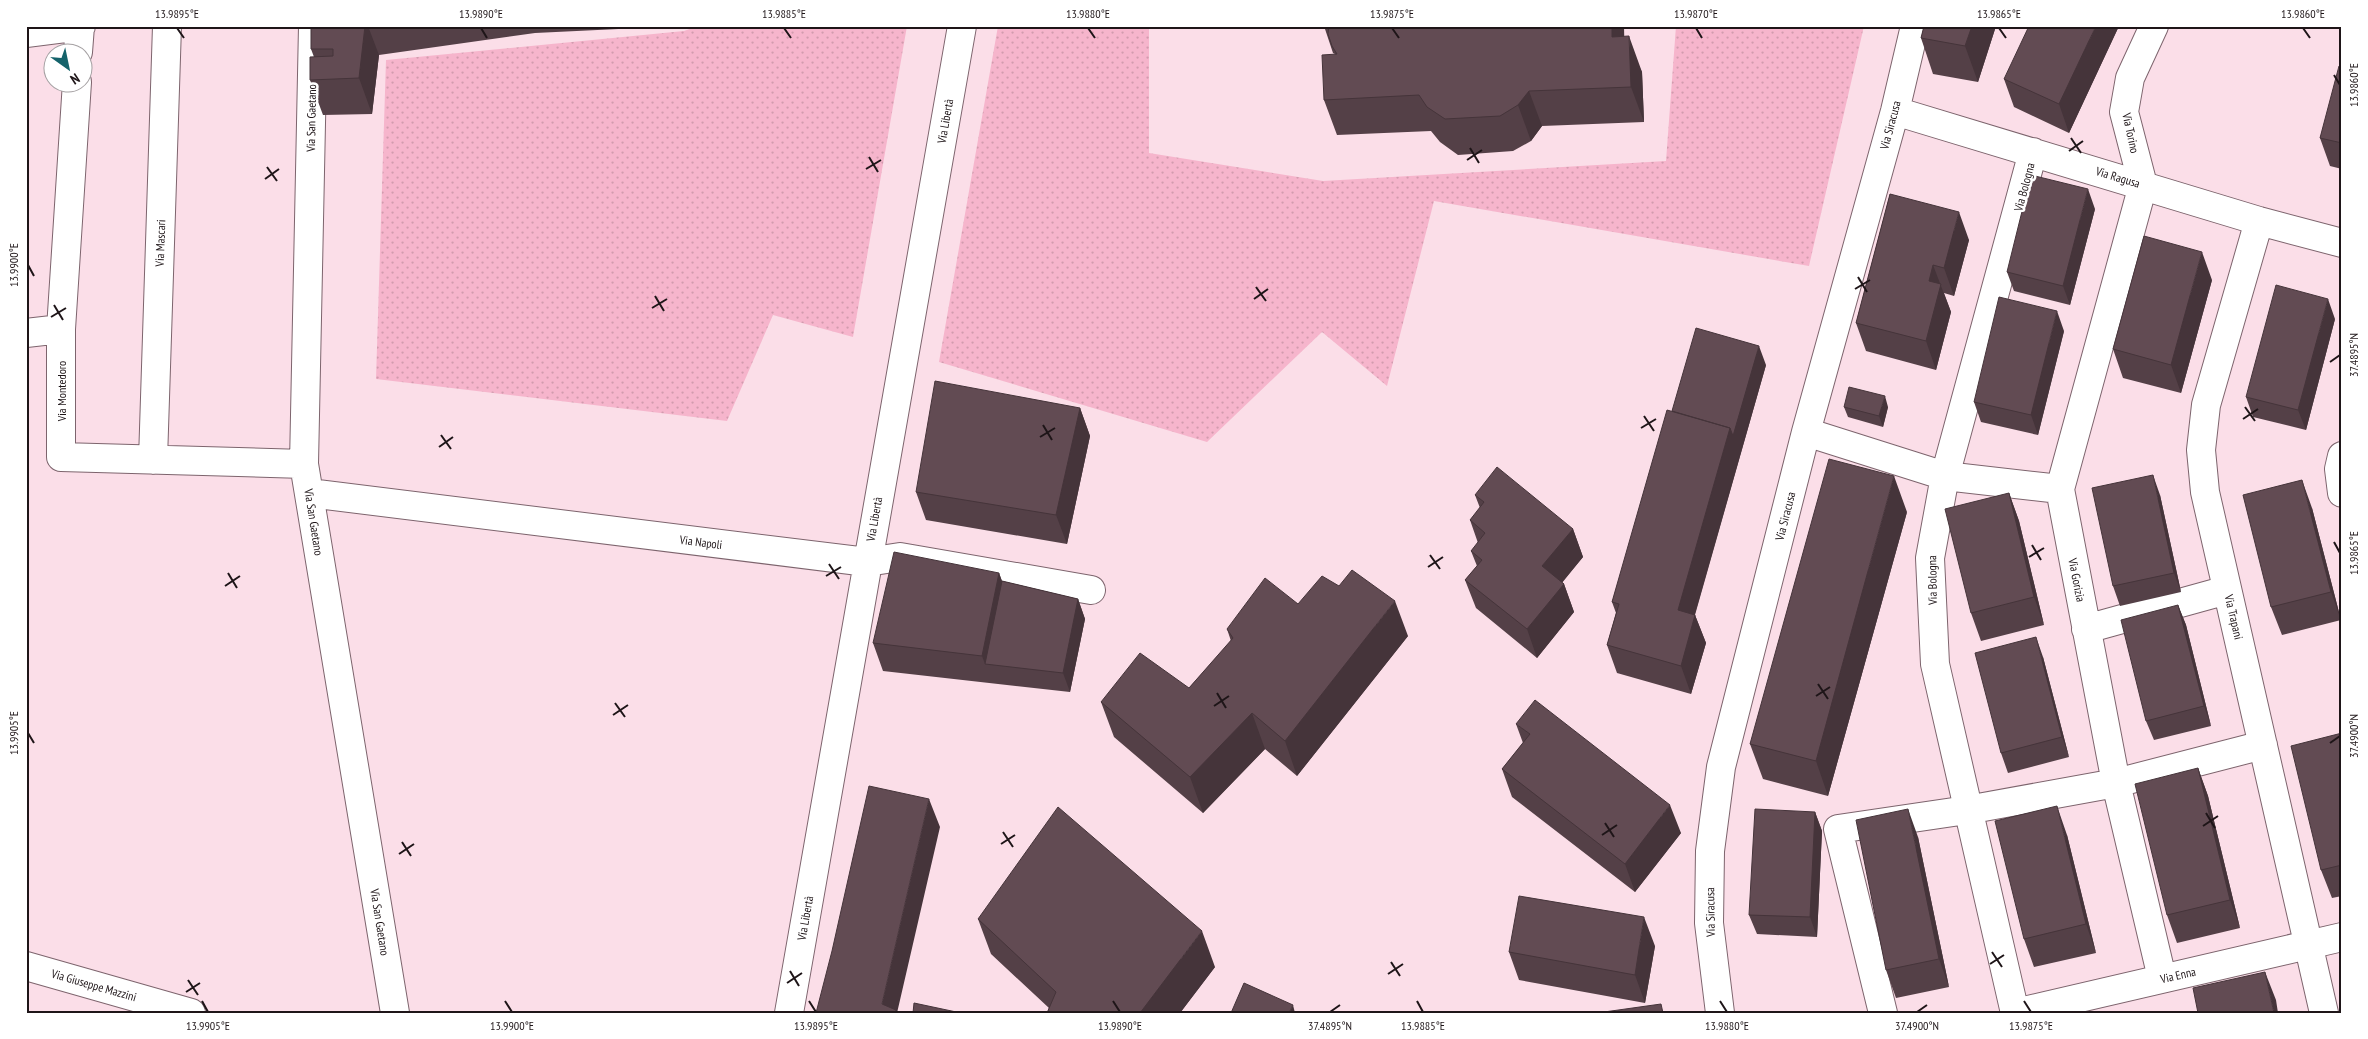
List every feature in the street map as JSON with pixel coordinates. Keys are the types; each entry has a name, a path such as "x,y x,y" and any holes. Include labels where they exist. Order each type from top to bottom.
{"street":[{"path":"26,33 80,26 79,42"},
{"name":"Via Mascari","path":"152,460 167,26"},
{"name":"Via San Gaetano","path":"313,26 304,464 394,1013"},
{"name":"Via Libertà","path":"789,1013 962,26"},
{"name":"Via Siracusa","path":"1720,1013 1709,923 1710,851 1721,768 1806,432 1894,111 1915,26"},
{"name":"Via Torino","path":"2143,185 2124,112 2130,78 2154,26"},
{"name":"Via Montedoro","path":"75,92 61,329 61,457 304,464"},
{"name":"Via Ragusa","path":"1894,111 2143,185 2259,222 2342,243"},
{"name":"Via Bologna","path":"2015,1013 1935,664 1930,558 1945,476 2034,152"},
{"name":"Via Gorizia","path":"2143,185 2060,489 2116,783 2162,978"},
{"name":"Via Trapani","path":"2259,222 2206,405 2201,450 2205,492 2324,1013"},
{"path":"26,333 61,329"},
{"path":"1806,432 1945,476 2060,489"},
{"path":"2342,456 2339,469 2342,493"},
{"name":"Via Napoli","path":"309,493 867,562 900,557 1091,590"},
{"path":"2086,629 2228,590"},
{"path":"1883,1013 1838,829 1967,810 2116,783 2263,746"},
{"name":"Via Enna","path":"2015,1013 2342,937"},
{"name":"Via Giuseppe Mazzini","path":"26,966 191,1013"}],"shaded area":[{"path":"698,26 907,26 853,337 773,315 727,421 376,379 386,60 684,31"},
{"path":"998,26 1149,26 1149,153 1323,181 1666,161 1676,26 1864,26 1809,266 1434,201 1387,386 1322,332 1207,442 939,362"}],"building":[{"path":"311,26 365,26 359,78 310,80 310,57 333,56 333,49 311,49"},
{"path":"1329,26 1612,26 1612,37 1629,36 1631,87 1529,91 1518,105 1500,116 1445,119 1427,107 1419,95 1324,100 1322,55 1337,54 1328,34"},
{"path":"1924,26 1972,26 1965,46 1921,38"},
{"path":"2029,26 2096,26 2059,104 2004,79"},
{"path":"2339,66 2342,67 2342,143 2320,138"},
{"path":"2031,175 2088,189 2063,286 2007,272"},
{"path":"1890,194 1959,212 1944,268 1933,265 1929,281 1941,284 1926,341 1856,323"},
{"path":"2144,236 2202,252 2171,365 2113,349"},
{"path":"2276,285 2328,299 2298,410 2246,397"},
{"path":"1999,297 2057,311 2031,415 1974,402"},
{"path":"1696,328 1759,346 1733,436 1730,428 1672,411"},
{"path":"935,381 1080,408 1056,515 916,492"},
{"path":"1849,387 1885,396 1879,416 1844,407"},
{"path":"1667,410 1730,428 1678,610 1695,615 1681,666 1607,645 1619,604 1612,602"},
{"path":"1829,459 1894,476 1816,761 1750,744"},
{"path":"1497,467 1573,529 1542,566 1564,584 1527,629 1465,580 1482,560 1471,551 1485,533 1470,520 1484,502 1475,495"},
{"path":"2153,475 2174,573 2113,586 2092,488"},
{"path":"2302,480 2331,592 2271,607 2243,495"},
{"path":"2009,493 2034,597 1971,613 1945,509"},
{"path":"894,552 999,573 982,656 873,643"},
{"path":"1352,570 1395,601 1285,741 1252,713 1190,777 1101,702 1140,653 1189,688 1233,638 1227,629 1265,578 1298,604 1322,576 1339,586"},
{"path":"1002,581 1078,599 1063,673 985,664"},
{"path":"2178,605 2204,706 2146,721 2121,620"},
{"path":"2036,637 2062,737 2001,753 1975,653"},
{"path":"1535,700 1670,805 1625,864 1502,769 1530,734 1516,724"},
{"path":"2342,733 2342,865 2321,870 2291,746"},
{"path":"2198,768 2230,900 2167,915 2135,784"},
{"path":"869,786 929,799 882,1004 896,1010 896,1013 816,1013 832,951"},
{"path":"2057,806 2086,924 2024,939 1995,821"},
{"path":"1058,807 1202,931 1140,1013 1047,1013 1056,992 978,919"},
{"path":"1755,809 1815,812 1810,917 1749,915"},
{"path":"1908,809 1939,959 1886,970 1856,820"},
{"path":"1519,896 1644,917 1635,975 1509,952"},
{"path":"2265,972 2274,1013 2198,1013 2193,988"},
{"path":"1244,983 1293,1005 1289,1013 1231,1013"},
{"path":"914,1003 961,1013 913,1013"},
{"path":"1661,1004 1663,1013 1597,1013"}]}
